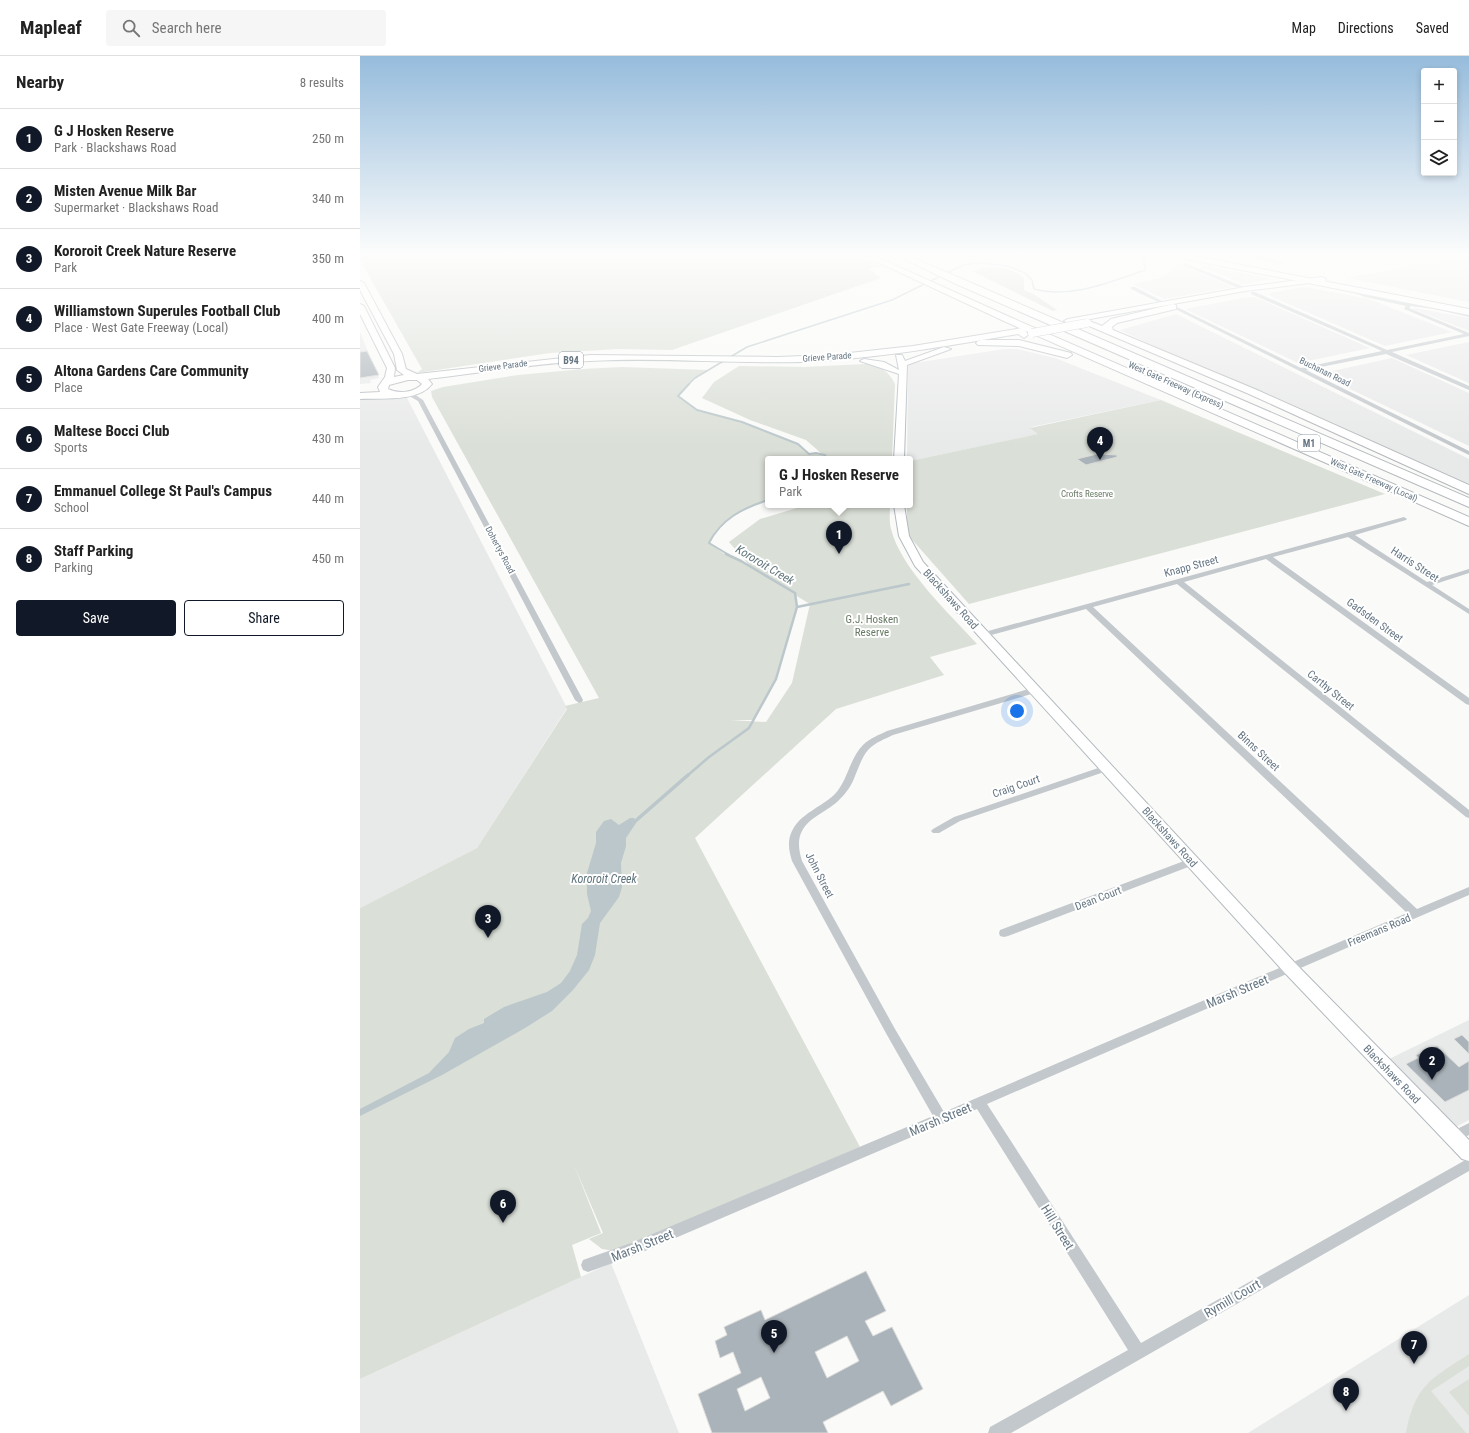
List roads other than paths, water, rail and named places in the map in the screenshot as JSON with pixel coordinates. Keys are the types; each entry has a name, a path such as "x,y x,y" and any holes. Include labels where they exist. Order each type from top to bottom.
{"highway":[{"name":"West Gate Freeway (Express)","path":"1023,317 1058,334 1469,513"},
{"name":"West Gate Freeway (Local)","path":"1024,317 1327,459 1469,522"},
{"name":"West Gate Freeway (Express)","path":"1031,317 1469,503"},
{"path":"1047,317 1094,334"},
{"name":"M1","path":"1060,317 1094,334 1469,494"},
{"path":"1109,332 1107,326 1114,321 1127,317"},
{"path":"1087,323 1253,392 1469,490"},
{"path":"1026,333 1196,410 1327,459"},
{"path":"980,343 1010,342 1025,344 1084,360"}],"main road":[{"path":"366,317 391,368 391,375 383,387 383,390 398,394"},
{"path":"360,396 398,394 423,388 427,385 427,382 401,369 398,354 378,317"},
{"name":"Grieve Parade","path":"1070,322 1098,317"},
{"name":"Grieve Parade","path":"386,383 399,379 524,363 588,358 896,358 1113,317"},
{"path":"1026,333 1070,322 1087,323"},
{"name":"Grieve Parade","path":"693,363 816,364 864,361 896,358 1026,333"},
{"path":"896,358 897,372 902,383"},
{"path":"896,358 902,383 899,456"},
{"path":"864,361 881,364 897,372"},
{"path":"360,391 386,383"},
{"name":"Blackshaws Road","path":"899,508 900,524 904,538 914,556 984,635 1290,968 1469,1153"}],"street":[{"name":"Buchanan Road","path":"1194,317 1469,453"},
{"path":"1308,317 1469,388"},
{"path":"1425,317 1469,335"},
{"path":"1300,370 1469,335"},
{"path":"398,394 412,395 420,400 423,388"},
{"name":"Dohertys Road","path":"420,400 579,700"},
{"name":"Knapp Street","path":"984,635 1404,519"},
{"name":"Harris Street","path":"1349,534 1469,612"},
{"name":"Gadsden Street","path":"1268,557 1469,702"},
{"path":"1427,584 1469,571"},
{"name":"Carthy Street","path":"1178,581 1469,815"},
{"name":"Binns Street","path":"1087,606 1415,914"},
{"name":"John Street","path":"941,1118 891,1032 798,861 794,849 794,838 803,823 837,797 845,787 859,754 871,742 890,733 1035,690"},
{"name":"Craig Court","path":"936,831 957,819 1107,768"},
{"name":"Dean Court","path":"1004,933 1192,862"},
{"name":"Freemans Road","path":"1290,968 1469,891"},
{"name":"Marsh Street","path":"588,1265 633,1249 1290,968"},
{"name":"Hill Street","path":"979,1102 1138,1352"},
{"path":"1454,1137 1469,1129"},
{"name":"Rymill Court","path":"996,1433 1469,1164"}],"water":[{"name":"Kororoit Creek","path":"630,818 634,818 636,823 626,838 626,846 621,863 622,887 619,897 600,923 595,955 589,970 573,990 552,1011 525,1028 442,1075 360,1116 360,1109 429,1073 449,1052 455,1038 469,1029 484,1023 484,1019 504,1007 547,992 561,983 570,971 577,955 582,924 588,918 591,911 587,894 587,873 596,843 596,832 604,821 611,819 619,825"}],"waterway":[{"name":"Kororoit Creek","path":"689,384 695,378 747,347 839,317"},
{"name":"Kororoit Creek","path":"689,384 678,396 697,410 742,422 798,444 809,454 816,453 826,456"},
{"name":"Kororoit Creek","path":"729,555 709,543 714,535 726,521 742,511 765,501"},
{"name":"Kororoit Creek","path":"726,554 741,561 795,593 797,607"},
{"path":"797,607 909,584"},
{"name":"Kororoit Creek","path":"687,776 709,757 749,728 776,679 797,607"},
{"name":"Kororoit Creek","path":"632,824 688,775"}],"place":[{"name":"Williamstown Superules Football Club","path":"1100,460"},
{"name":"G J Hosken Reserve","path":"839,554"},
{"name":"Kororoit Creek Nature Reserve","path":"488,938"},
{"name":"Misten Avenue Milk Bar","path":"1432,1080"},
{"name":"Maltese Bocci Club","path":"503,1223"},
{"name":"Altona Gardens Care Community","path":"774,1353"},
{"name":"Emmanuel College St Paul's Campus","path":"1414,1364"},
{"name":"Staff Parking","path":"1346,1411"}],"park label":[{"name":"Crofts Reserve","path":"1087,494"},
{"name":"G.J. Hosken Reserve","path":"872,625"}]}
